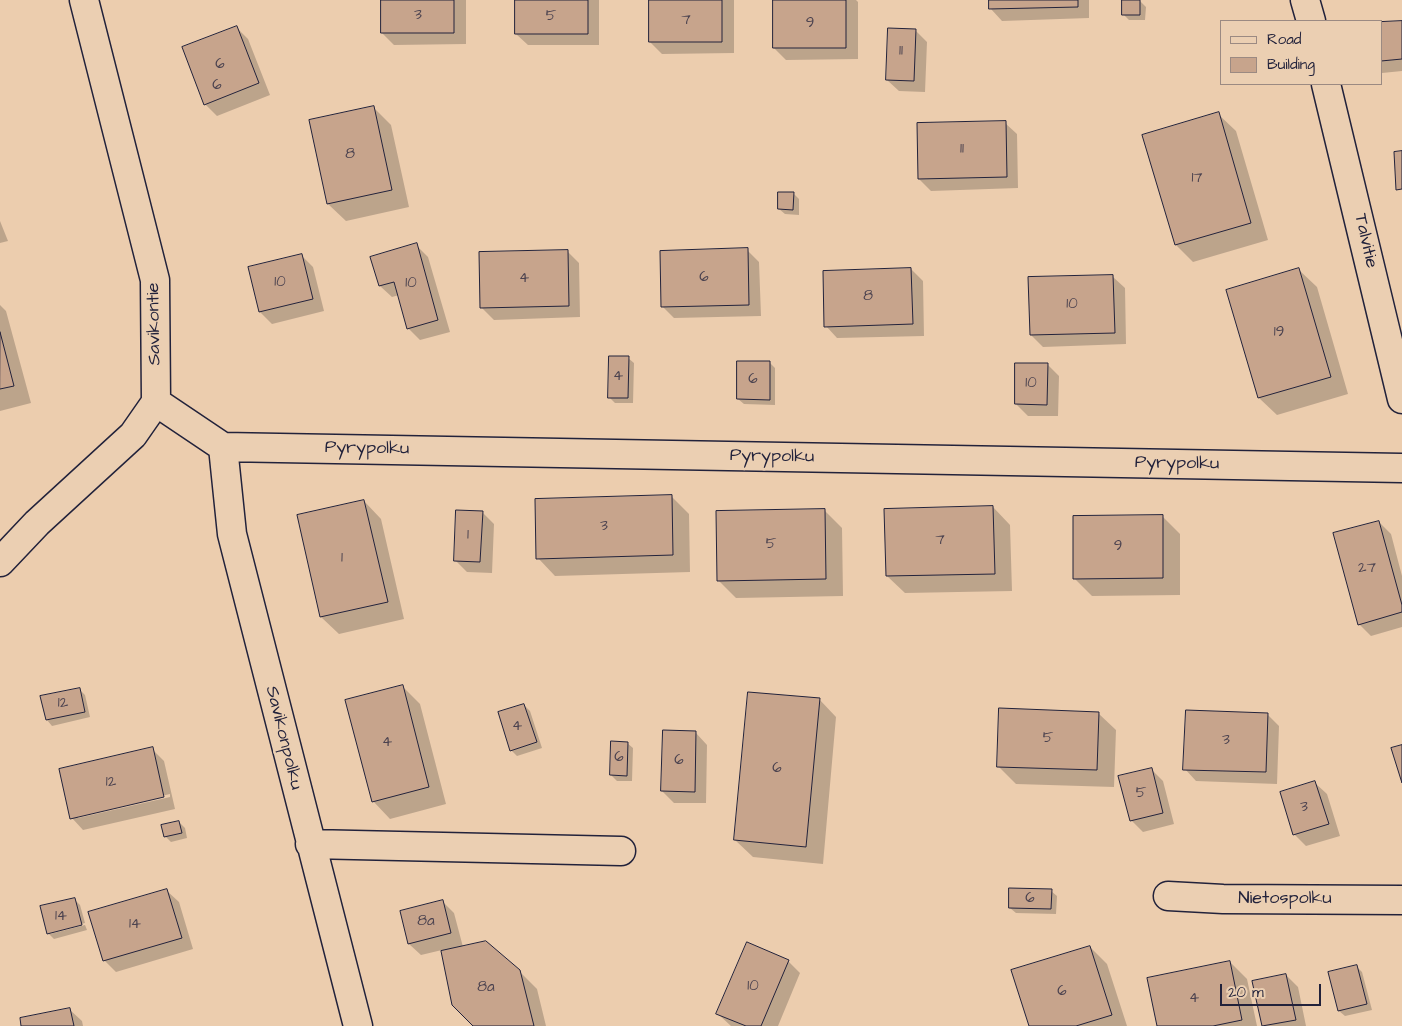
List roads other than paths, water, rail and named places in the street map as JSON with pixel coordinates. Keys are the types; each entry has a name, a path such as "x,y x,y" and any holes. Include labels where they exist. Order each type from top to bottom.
{"street":[{"name":"Savikontie","path":"84,0 155,280 156,402"},
{"path":"1305,0 1311,20"},
{"name":"Talvitie","path":"1326,85 1402,399"},
{"path":"0,562 36,522 133,435 156,402 223,447"},
{"name":"Pyrypolku","path":"223,447 1402,468"},
{"name":"Savikonpolku","path":"223,447 232,534 358,1026"},
{"path":"310,844 621,851"},
{"name":"Nietospolku","path":"1168,896 1223,899 1402,900"}]}
